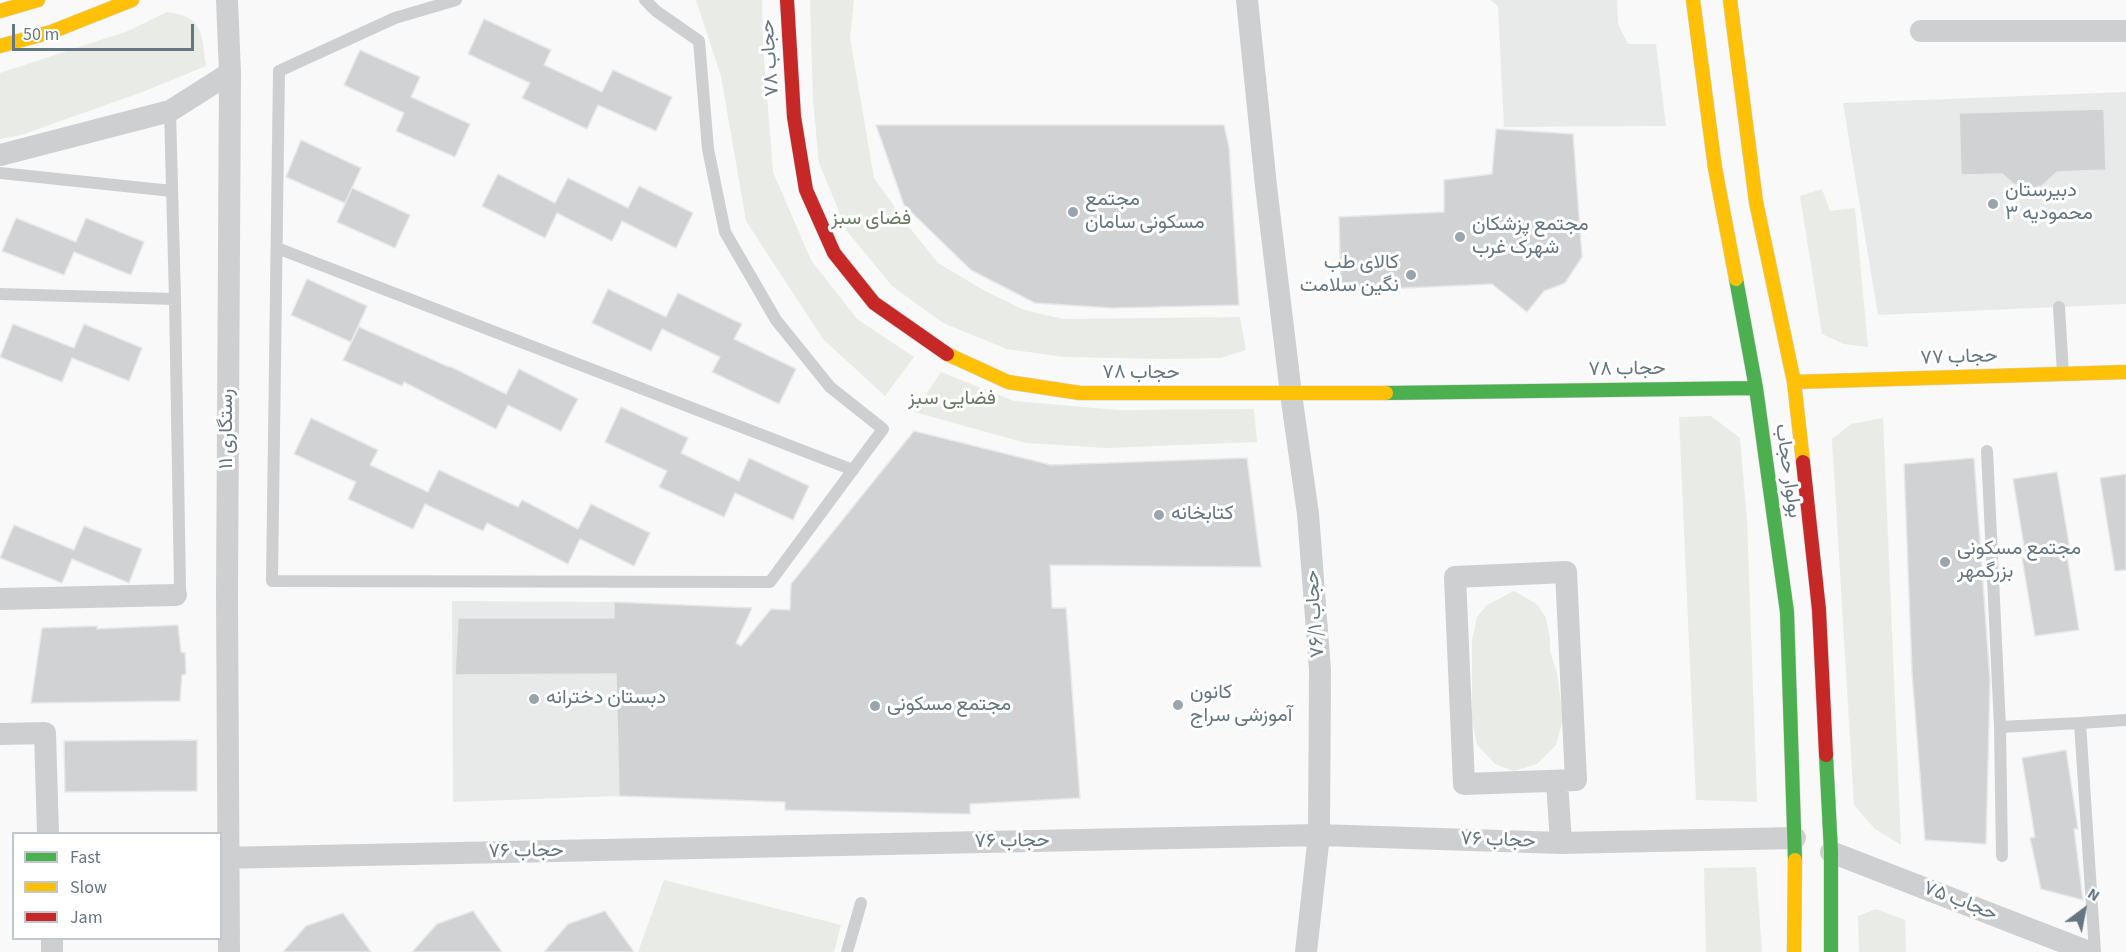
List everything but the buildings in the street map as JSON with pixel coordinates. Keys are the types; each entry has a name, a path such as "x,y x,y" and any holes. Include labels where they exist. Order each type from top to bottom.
{"main road":[{"path":"0,11 38,0"},
{"path":"0,46 51,32 132,0"},
{"name":"حجاب ۷۸","path":"787,0 794,117 806,190 834,253 874,303 939,350 1008,382 1080,393 1291,394 1756,388"},
{"name":"بولوار حجاب","path":"1693,0 1715,168 1756,388 1787,612 1795,838 1794,952"},
{"name":"بولوار حجاب","path":"1730,0 1756,202 1794,382 1819,610 1831,852 1831,952"},
{"name":"حجاب ۷۷","path":"1794,382 2126,372"}],"street":[{"name":"رستگاری ۱۱","path":"227,0 230,73 224,858 229,952"},
{"name":"حجاب ۷۶/۱","path":"1247,0 1291,394 1308,514 1320,670 1319,835 1306,952"},
{"path":"1922,31 2126,31"},
{"path":"0,155 170,111 230,73"},
{"path":"1566,572 1576,780 1557,781 1464,784 1455,577 1566,572"},
{"path":"0,598 176,595"},
{"path":"0,734 45,733 48,832"},
{"path":"1557,781 1561,843"},
{"name":"حجاب ۷۶","path":"224,858 1319,835 1561,843 1795,838"},
{"name":"حجاب ۷۵","path":"1831,852 2089,952"}],"lane":[{"path":"456,0 395,18 279,71 272,581 770,582 883,429 830,387 776,320 725,232 708,149 699,42 656,11 645,0"},
{"path":"170,111 180,588 180,593 176,595"},
{"path":"0,173 172,191"},
{"path":"277,248 853,470"},
{"path":"0,294 175,299"},
{"path":"2059,307 2063,374"},
{"path":"1987,451 2000,727 2002,856"},
{"path":"2000,727 2126,720"},
{"path":"2080,723 2095,952"},
{"path":"847,952 861,903"}],"shaded area":[{"path":"1490,0 1617,0 1618,24 1628,44 1656,44 1666,126 1504,127 1498,6"},
{"name":"دبیرستان محمودیه ۳","path":"2126,92 2126,304 1878,315 1843,103"},
{"name":"دبستان دخترانه","path":"452,601 614,602 619,796 453,802"}],"green space":[{"name":"فضای سبز","path":"696,0 762,0 763,46 773,172 811,260 857,319 914,357 885,396 823,339 746,221 721,76"},
{"name":"فضای سبز","path":"810,0 854,0 850,38 874,178 938,263 985,291 1024,310 1063,319 1240,317 1246,350 1220,358 1165,359 1064,357 1007,349 943,323 892,286 847,231 819,163 813,100"},
{"path":"167,12 179,14 195,23 201,36 206,66 145,91 21,135 0,139 0,73 128,31"},
{"path":"1822,189 1830,211 1855,208 1868,347 1844,344 1822,334 1800,196"},
{"name":"فضایی سبز","path":"941,372 1014,401 1118,410 1254,409 1257,442 1106,448 1026,443 914,412"},
{"path":"1711,416 1740,438 1747,521 1757,802 1696,800 1679,417"},
{"path":"1883,418 1901,845 1875,829 1854,805 1832,439 1851,424"},
{"path":"1514,591 1537,604 1546,618 1563,719 1556,745 1537,764 1514,771 1495,764 1477,745 1472,720 1472,640 1477,617 1487,605"},
{"path":"1756,867 1762,952 1706,952 1704,868"},
{"path":"664,880 841,925 834,952 638,952"},
{"path":"1876,909 1905,920 1906,952 1859,952 1858,916"}],"traffic: fast":[{"path":"1736,279 1756,388 1787,612 1795,860"},
{"path":"1386,393 1756,388"},
{"path":"1826,755 1831,852 1831,952"}],"traffic: slow":[{"path":"0,11 38,0"},
{"path":"0,46 51,32 132,0"},
{"path":"1693,0 1715,168 1736,279"},
{"path":"1730,0 1756,202 1794,382 1803,462"},
{"path":"947,354 1008,382 1080,393 1386,393"},
{"path":"1794,382 2126,372"},
{"path":"1794,952 1795,860"}],"traffic: jam":[{"path":"787,0 794,117 806,190 834,253 874,303 947,354"},
{"path":"1803,462 1819,610 1826,755"}],"place":[{"name":"دبیرستان محمودیه ۳","path":"1993,204"},
{"name":"مجتمع مسکونی سامان","path":"1073,212"},
{"name":"مجتمع پزشکان شهرک غرب","path":"1460,237"},
{"name":"کالای طب نگین سلامت","path":"1411,275"},
{"name":"کتابخانه","path":"1159,515"},
{"name":"مجتمع مسکونی بزرگمهر","path":"1945,562"},
{"name":"دبستان دخترانه","path":"534,699"},
{"name":"کانون آموزشی سراج","path":"1178,705"},
{"name":"مجتمع مسکونی","path":"875,706"}]}
